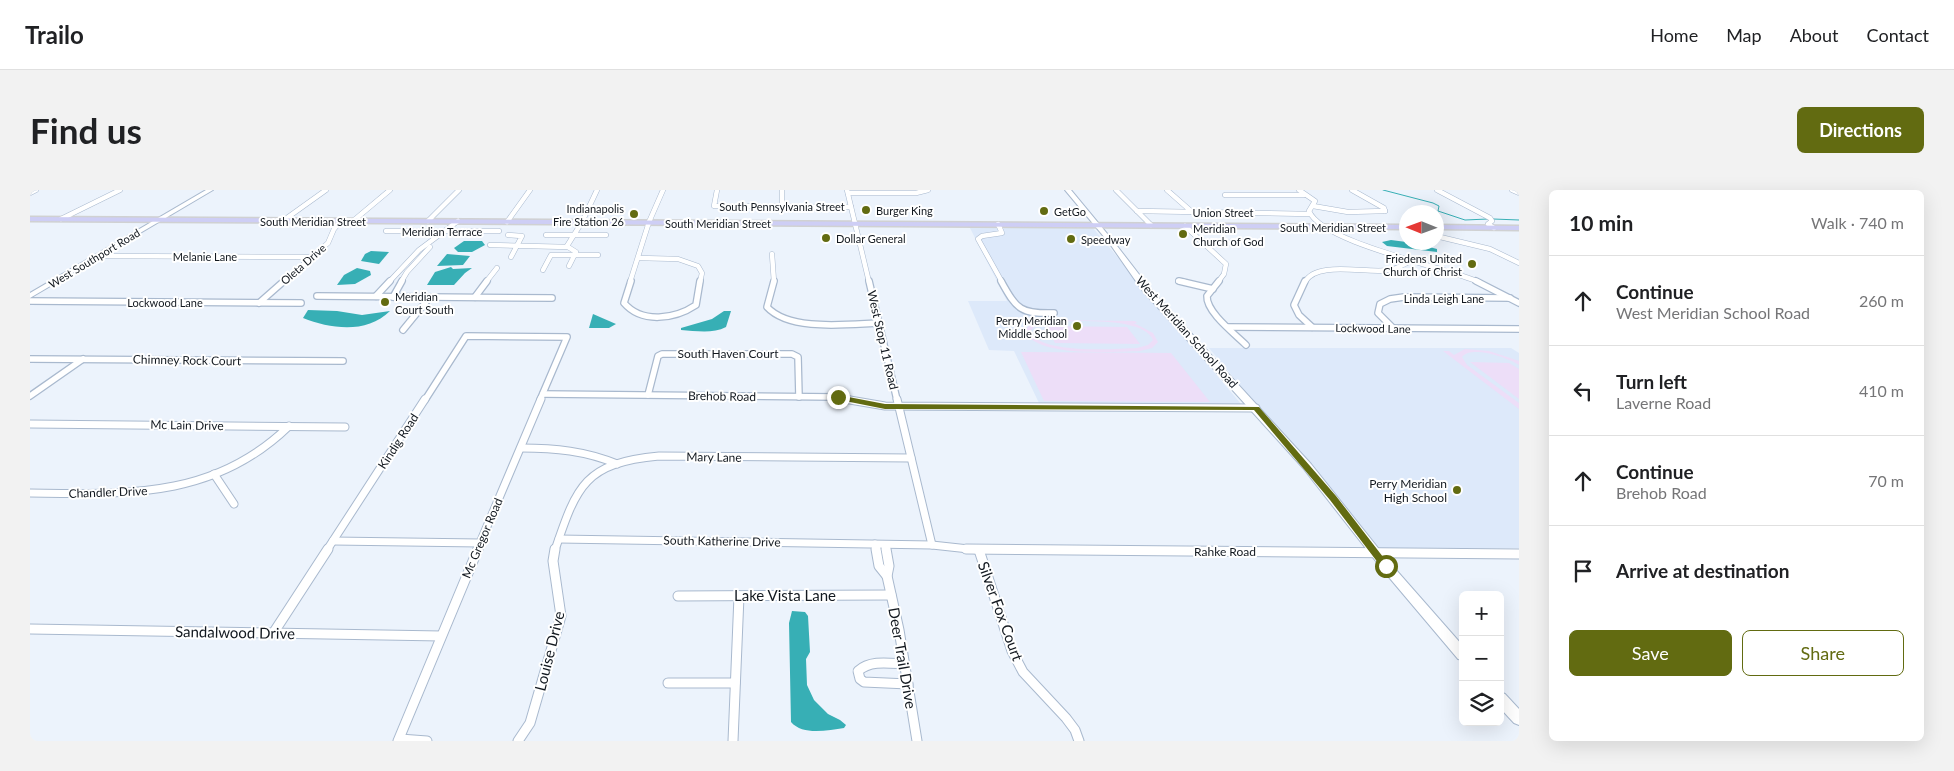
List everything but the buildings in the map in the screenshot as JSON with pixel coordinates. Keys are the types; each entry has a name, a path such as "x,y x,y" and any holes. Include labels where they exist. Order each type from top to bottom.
{"main road":[{"name":"West Southport Road","path":"30,296 210,190"},
{"name":"West Meridian School Road","path":"1068,190 1113,244 1145,288 1204,355 1256,408 1323,485 1375,552"},
{"name":"South Meridian Street","path":"30,219 1399,227"},
{"path":"1444,227 1519,228"},
{"path":"1375,552 1459,650"},
{"path":"1504,702 1519,719"}],"street":[{"path":"30,193 36,190"},
{"path":"61,219 120,190"},
{"path":"284,220 326,190"},
{"path":"353,221 390,190"},
{"path":"428,221 459,190"},
{"path":"507,222 530,190"},
{"path":"567,246 582,222 597,190"},
{"path":"639,258 683,260 696,264 702,271 697,302 692,308 678,314 665,316 636,313 624,304 648,222 662,190"},
{"name":"South Pennsylvania Street","path":"717,190 714,206 851,207"},
{"path":"782,190 782,206"},
{"path":"1116,190 1151,225"},
{"path":"1167,190 1192,212"},
{"path":"1299,190 1315,201 1309,214 1343,238 1471,279 1519,303"},
{"path":"1313,206 1348,212 1385,211 1384,208 1352,190"},
{"path":"1437,190 1491,219 1488,224 1494,228"},
{"path":"1512,190 1519,193"},
{"path":"847,191 927,191"},
{"name":"West Stop 11 Road","path":"847,191 932,544"},
{"path":"1225,195 1306,195"},
{"name":"Union Street","path":"1137,212 1309,214"},
{"name":"Oleta Drive","path":"259,303 330,241 334,229 340,221"},
{"path":"393,296 406,272 421,256 453,231 462,221"},
{"path":"376,296 419,250 462,221"},
{"path":"998,224 1002,234 982,236 978,239 1012,301 1016,307 1025,312 1054,313"},
{"path":"1185,226 1221,257 1227,268 1207,296 1207,302 1211,310 1246,345"},
{"name":"Meridian Terrace","path":"386,231 499,231"},
{"path":"508,235 522,235 511,257"},
{"path":"546,235 606,235"},
{"path":"1444,238 1490,249 1519,263"},
{"path":"1203,241 1236,243"},
{"path":"490,245 567,246 575,250 570,266"},
{"path":"772,254 774,285 766,308 773,316 796,322 880,323"},
{"path":"543,270 551,255 598,255"},
{"name":"Melanie Lane","path":"98,256 312,257"},
{"path":"1312,328 1303,319 1294,305 1308,276 1313,273 1330,270 1390,270 1411,260"},
{"path":"475,297 497,268"},
{"path":"1178,281 1213,289"},
{"path":"317,296 552,298"},
{"path":"404,330 430,297"},
{"name":"Linda Leigh Lane","path":"1393,328 1378,313 1380,304 1390,299 1404,297 1510,298"},
{"name":"Lockwood Lane","path":"30,301 300,303"},
{"name":"Lockwood Lane","path":"1228,327 1519,329"},
{"name":"Kindig Road","path":"274,632 466,336 567,336"},
{"name":"Mc Gregor Road","path":"399,740 440,636 567,336"},
{"name":"South Haven Court","path":"648,396 658,356 662,354 793,354 798,357 799,397"},
{"name":"Chimney Rock Court","path":"30,359 343,362"},
{"path":"30,396 83,359"},
{"name":"Brehob Road","path":"544,394 838,397 876,406 1256,408"},
{"name":"Mc Lain Drive","path":"30,424 345,427"},
{"name":"Chandler Drive","path":"30,493 122,494 177,486 214,474 254,456 270,445 290,426"},
{"path":"521,448 558,448 580,451 598,455 617,464"},
{"name":"Mary Lane","path":"617,464 643,457 659,456 911,458"},
{"name":"Louise Drive","path":"518,741 530,723 560,616 553,561 573,498 581,487 594,475 617,464"},
{"path":"214,474 234,504"},
{"name":"South Katherine Drive","path":"559,539 886,545 932,544"},
{"path":"333,541 480,542"},
{"path":"875,544 879,566 887,576"},
{"name":"Rahke Road","path":"932,544 979,550 1519,554"},
{"path":"886,545 889,566 887,576"},
{"name":"Silver Fox Court","path":"979,550 1012,651 1023,672 1066,718 1075,730 1079,741"},
{"name":"Deer Trail Drive","path":"887,576 917,741"},
{"name":"Lake Vista Lane","path":"678,596 891,595"},
{"path":"733,741 739,596"},
{"name":"Sandalwood Drive","path":"30,629 440,636"},
{"path":"904,664 868,664 861,667 858,671 860,679 864,682 908,684"},
{"path":"668,683 736,683"},
{"path":"399,740 427,741"}],"shaded area":[{"name":"Perry Meridian Middle School","path":"970,228 1093,228 1241,404 1039,403 1014,351 989,350 968,301 1007,301"},
{"path":"1045,320 1135,321 1137,323 1134,323 1153,333 1158,342 1152,348 1140,351 1079,352 1062,350 1035,341 1026,334 1026,329 1032,323","holes":["1088,321 1122,323 1147,332 1153,340 1148,345 1137,348 1081,349 1051,345 1031,334 1031,330 1036,325 1047,322"]},
{"path":"1046,326 1127,327 1140,344 1055,343"},
{"name":"Perry Meridian High School","path":"1209,348 1511,348 1519,353 1519,548 1376,548"},
{"path":"1465,349 1489,351 1519,361 1519,365 1499,356 1482,352 1474,352 1462,357 1467,365 1519,403 1519,409 1443,351 1449,351 1454,355"},
{"path":"1021,352 1171,353 1210,402 1044,401"},
{"path":"1470,362 1509,363 1519,369 1519,399"}],"water":[{"path":"464,241 482,241 485,245 472,252 458,252 454,248"},
{"path":"1399,241 1399,247 1387,246 1382,242"},
{"path":"1420,250 1437,250 1437,252"},
{"path":"371,251 389,252 379,264 361,261 365,254"},
{"path":"447,254 470,256 463,265 437,266"},
{"path":"451,267 453,269 472,268 454,285 427,285 435,272"},
{"path":"357,268 370,271 371,275 355,284 337,285 344,275"},
{"path":"308,310 337,311 362,315 390,311 371,323 360,326 337,327 303,318"},
{"path":"724,311 731,311 726,327 710,331 681,330 681,328 712,319"},
{"path":"593,314 616,324 609,328 589,328"},
{"path":"792,611 805,612 808,616 810,652 806,659 807,685 814,700 828,714 846,725 844,728 809,731 791,722 789,623"}],"waterway":[{"path":"1383,190 1433,203 1439,206 1438,211 1465,220 1488,219"},
{"path":"1493,219 1519,220"}],"place":[{"name":"Burger King","path":"866,210"},
{"name":"GetGo","path":"1044,211"},
{"name":"Indianapolis Fire Station 26","path":"634,214"},
{"name":"Meridian Church of God","path":"1183,234"},
{"name":"Dollar General","path":"826,238"},
{"name":"Speedway","path":"1071,239"},
{"name":"Friedens United Church of Christ","path":"1472,264"},
{"name":"Meridian Court South","path":"385,302"},
{"name":"Perry Meridian Middle School","path":"1077,326"},
{"name":"Perry Meridian High School","path":"1457,490"}],"route":[{"path":"838,397 876,406 1256,408 1307,466 1386,566"}]}
